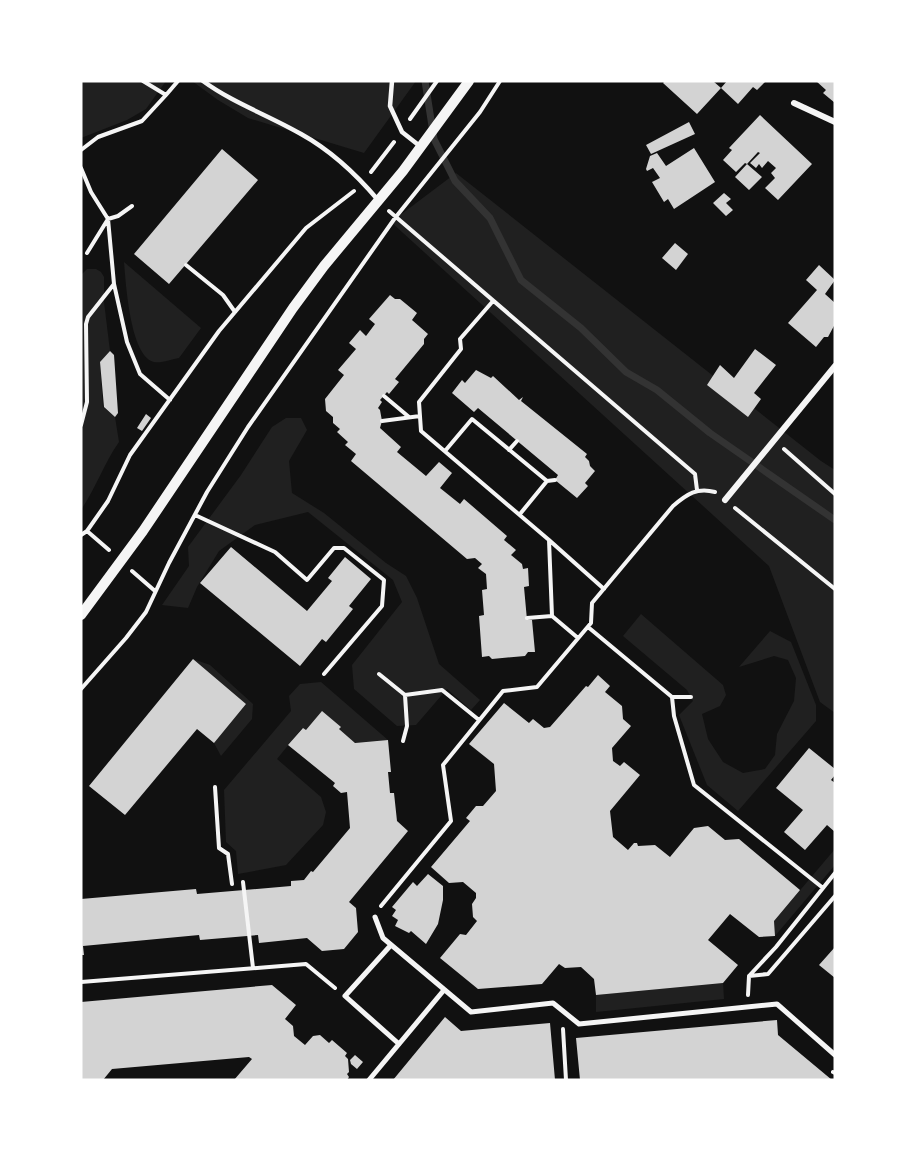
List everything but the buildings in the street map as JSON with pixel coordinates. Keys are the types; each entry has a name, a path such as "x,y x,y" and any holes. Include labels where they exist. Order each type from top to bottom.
{"street":[{"path":"82,610 143,531 293,308 324,266 379,201 417,147 469,81"},
{"path":"794,103 835,122"},
{"path":"725,500 835,366"},
{"path":"375,917 383,938 471,1012 553,1003 579,1024 777,1004 835,1055"},
{"path":"391,945 345,996 399,1044"},
{"path":"369,1080 444,990"}],"lane":[{"path":"203,81 217,92 303,135 347,167 379,201"},
{"path":"392,81 390,106 402,132 417,147"}],"path":[{"path":"144,81 166,95"},
{"path":"81,150 98,137 142,121 178,81"},
{"path":"407,124 437,81"},
{"path":"81,689 146,612 195,514 248,427 395,218 480,112 500,81"},
{"path":"81,535 87,531 108,501 130,455 189,371 235,312 306,228 316,218 343,201 363,182 402,132"},
{"path":"81,168 91,192 108,219 114,284 127,342 140,374 170,400"},
{"path":"379,201 395,218 695,474 697,490"},
{"path":"87,253 108,219 118,216 132,206"},
{"path":"186,265 223,295 235,312"},
{"path":"81,425 87,402 86,324 88,317 114,284"},
{"path":"493,301 460,339 461,349 419,402 421,430 604,589"},
{"path":"384,396 409,417"},
{"path":"382,421 420,416"},
{"path":"445,451 472,419 547,481"},
{"path":"774,440 835,494"},
{"path":"509,450 517,441"},
{"path":"520,514 547,481 555,480"},
{"path":"375,917 383,902 451,820 443,765 502,691 537,687 591,623 592,603 673,506 689,493 697,490 714,491 835,589"},
{"path":"195,514 275,552 307,580 334,549 344,548 384,580 382,606 324,674"},
{"path":"549,540 552,616"},
{"path":"527,618 552,616 578,638"},
{"path":"588,627 672,698 691,697"},
{"path":"379,674 405,695 442,690 479,720"},
{"path":"403,741 407,726 405,695"},
{"path":"672,698 674,716 694,785 824,888"},
{"path":"215,787 219,848 228,854 232,884"},
{"path":"748,1007 749,976 776,947 835,873"},
{"path":"243,882 253,968"},
{"path":"749,976 768,974 835,896"},
{"path":"81,982 306,964 345,996"},
{"path":"562,1010 566,1080"}],"shaded area":[{"path":"81,81 166,81 146,109 127,120 81,138"},
{"path":"192,81 416,81 364,153 248,118"},
{"path":"456,173 835,470 835,713 820,702 769,566 391,222"},
{"path":"124,262 201,328 179,358 154,362 144,355 138,344 130,316"},
{"path":"87,269 96,269 104,277 104,302 110,351 100,362 103,407 115,417 119,442 81,510 81,275"},
{"path":"286,418 301,418 307,430 289,461 292,493 324,513 386,563 406,576 417,598 439,664 480,700 471,710 447,689 416,725 397,726 354,689 352,665 402,602 393,580 308,512 255,525 219,551 197,587 188,608 162,605 189,566 188,547 241,475 272,427"},
{"path":"641,614 723,685 726,695 720,706 702,714 708,739 723,762 743,773 765,769 775,755 777,734 794,701 796,678 788,660 774,656 739,667 770,631 791,642 816,705 816,721 738,811 707,785 679,715 693,701 687,690 623,636"},
{"path":"193,659 210,665 253,704 252,719 221,756 214,743 246,704"},
{"path":"321,682 388,740 355,743 339,729 341,727 306,730 302,728 277,759 321,797 326,812 323,825 286,865 238,874 236,851 226,842 224,790 291,711 289,696 300,684"},
{"path":"835,849 835,865 775,936 774,921"},
{"path":"723,983 724,999 596,1012 596,995"}],"waterway":[{"path":"425,81 434,139 455,181 490,218 521,280 581,328 626,372 657,390 710,433 835,520"}]}
